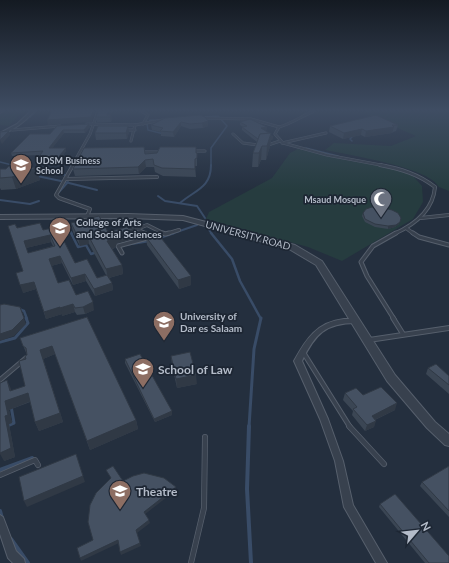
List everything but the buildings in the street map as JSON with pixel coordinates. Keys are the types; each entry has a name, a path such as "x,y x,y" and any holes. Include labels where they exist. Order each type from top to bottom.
{"street":[{"name":"UNIVERSITY ROAD","path":"0,217 128,216 183,218 292,247 318,263 369,340 391,378 431,425 449,441"},
{"path":"356,321 335,323 324,327 315,335 298,361 324,419 338,461 349,506 382,563"},
{"path":"369,340 449,328"},
{"path":"0,520 12,554 20,563"}],"lane":[{"path":"87,137 57,192 57,197 87,207 90,209 87,216"},
{"path":"236,137 239,140 250,144 264,145 305,137"},
{"path":"277,137 281,142 327,155 403,169 425,179 435,187 436,190 421,218"},
{"path":"189,151 205,151"},
{"path":"138,152 166,152"},
{"path":"78,153 86,153"},
{"path":"65,179 157,178"},
{"path":"403,334 367,276 361,262 366,251 372,245 406,228 421,218 449,215"},
{"path":"122,253 118,246 151,236 138,229 127,220 128,216"},
{"path":"138,229 147,225 165,234 179,230"},
{"path":"406,228 419,237 449,246"},
{"path":"303,352 351,429 384,464"},
{"path":"0,380 26,358"},
{"path":"191,563 204,508 205,437"},
{"path":"0,475 35,460 38,465"}],"green space":[{"path":"413,137 449,137 449,191 439,187 432,180 420,173 387,163 325,150 334,143 391,146"},
{"path":"298,149 350,161 396,168 414,177 422,186 423,202 413,219 342,261 308,247 206,219 209,212 272,178 290,153"}],"waterway":[{"path":"211,165 211,148 219,137"},
{"path":"352,137 350,139 352,141"},
{"path":"306,148 338,156"},
{"path":"0,162 12,165"},
{"path":"12,165 17,166"},
{"path":"12,165 16,166"},
{"path":"180,203 205,184 210,173 211,165"},
{"path":"34,169 65,175"},
{"path":"37,176 61,181"},
{"path":"59,192 67,183"},
{"path":"67,183 97,190"},
{"path":"158,196 165,201 197,206 205,218"},
{"path":"0,200 30,204 39,201"},
{"path":"171,234 197,225"},
{"path":"206,226 212,234"},
{"path":"71,233 78,247 86,245 91,254 97,252"},
{"path":"211,233 232,259 240,281 261,319"},
{"path":"159,238 171,234"},
{"path":"124,245 149,241"},
{"path":"19,309 24,311 27,319"},
{"path":"0,342 15,338 28,323 26,318"},
{"path":"249,427 254,349 261,319"},
{"path":"7,426 14,423 11,406"},
{"path":"249,426 247,489 251,563"},
{"path":"0,470 32,458"},
{"path":"0,511 2,518"},
{"path":"11,539 28,563"}],"place":[{"name":"UDSM Business School","path":"21,184"},
{"name":"Msaud Mosque","path":"381,218"},
{"name":"College of Arts and Social Sciences","path":"60,248"},
{"name":"University of Dar es Salaam","path":"164,342"},
{"name":"School of Law","path":"143,388"},
{"name":"Theatre","path":"120,510"}]}
